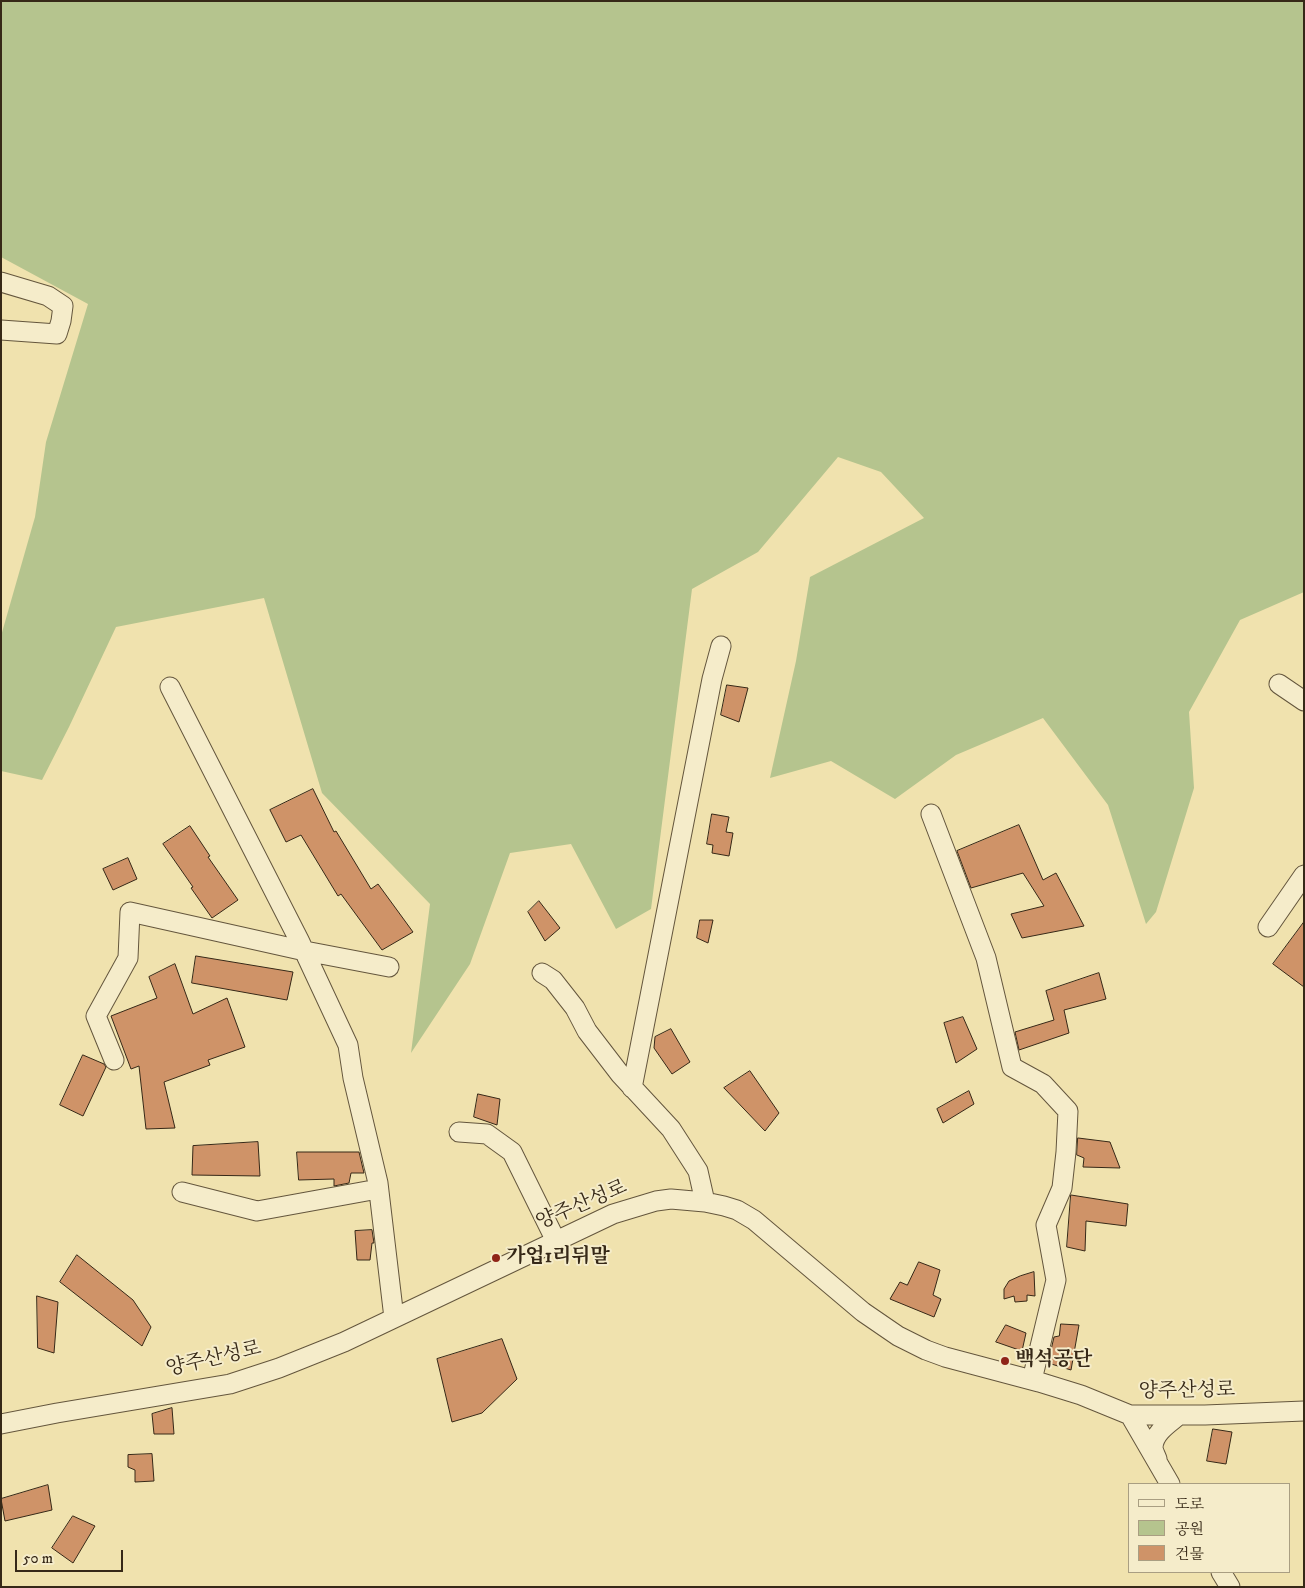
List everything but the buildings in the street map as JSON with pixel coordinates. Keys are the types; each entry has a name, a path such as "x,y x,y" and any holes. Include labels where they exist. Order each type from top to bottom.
{"street":[{"path":"1,282 48,296 63,306 57,334 1,330"},
{"path":"632,1088 712,680 721,646"},
{"path":"1280,684 1304,701"},
{"path":"170,687 305,951 348,1046 353,1078 378,1189 394,1318"},
{"path":"931,814 986,958 1012,1067 1042,1084 1068,1112 1062,1188 1046,1225 1056,1280 1032,1380"},
{"path":"1268,927 1304,874"},
{"path":"114,1060 96,1016 128,958 130,912 389,968"},
{"path":"542,973 553,980 575,1008 587,1031 632,1088 671,1129 698,1171 705,1202"},
{"path":"459,1132 487,1134 512,1152 556,1241"},
{"path":"182,1192 257,1211 378,1189"},
{"name":"양주산성로","path":"1,1424 230,1384 279,1368 344,1342 628,1208 671,1199 724,1206 754,1220 863,1312 898,1336 945,1357 1081,1395 1130,1415 1304,1411"},
{"path":"1130,1415 1169,1483"},
{"path":"1159,1465 1153,1447 1162,1428 1179,1415"},
{"path":"1222,1573 1230,1587"}],"green space":[{"path":"1,1 1304,1 1304,592 1240,620 1189,712 1194,788 1156,912 1146,924 1108,805 1043,718 956,755 895,799 831,761 770,778 796,661 810,577 924,518 881,472 838,457 758,552 692,589 651,909 616,929 571,844 510,853 470,964 411,1053 430,904 322,793 264,598 116,627 42,780 1,771 1,636 35,517 46,442 88,304 1,257"}],"place":[{"name":"가업1리뒤말","path":"496,1258"},
{"name":"백석공단","path":"1005,1361"}]}
